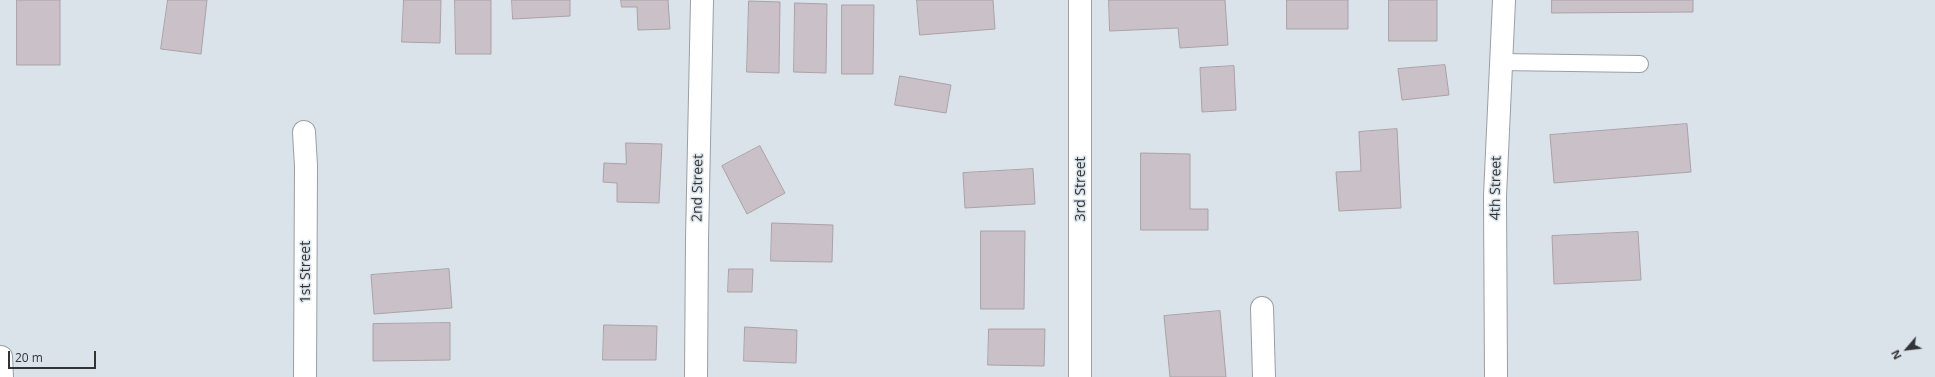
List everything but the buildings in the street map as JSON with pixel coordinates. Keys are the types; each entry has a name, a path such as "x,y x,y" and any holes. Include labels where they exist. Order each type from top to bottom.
{"street":[{"name":"2nd Street","path":"696,377 702,0"},
{"name":"3rd Street","path":"1080,0 1080,377"},
{"name":"4th Street","path":"1496,377 1495,196 1504,0"},
{"name":"1st Street","path":"304,132 306,166 305,377"},
{"path":"1262,308 1264,377"}],"lane":[{"path":"1501,62 1640,64"}]}
